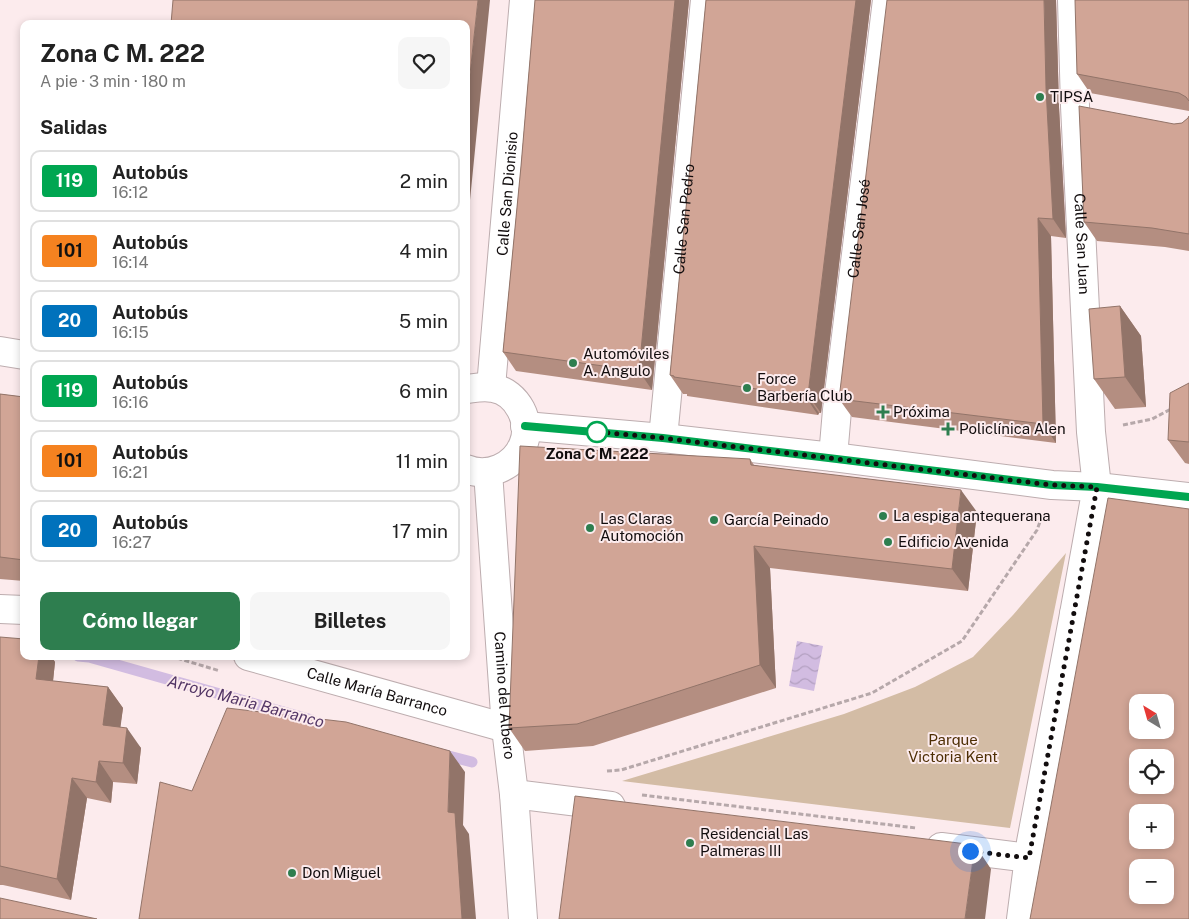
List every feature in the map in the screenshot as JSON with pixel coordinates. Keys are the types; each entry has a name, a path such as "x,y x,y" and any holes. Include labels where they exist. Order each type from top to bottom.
{"street":[{"name":"Calle San Dionisio","path":"478,388 524,0"},
{"name":"Calle San Pedro","path":"663,438 705,0"},
{"name":"Calle San José","path":"833,458 887,0"},
{"name":"Calle San Juan","path":"1021,919 1035,823 1097,487 1091,432 1075,106 1072,0"},
{"path":"1075,106 1104,111"},
{"path":"0,351 20,354"},
{"path":"477,471 497,470 508,464 524,444 526,431 524,417 518,404 508,394 495,388 478,388"},
{"path":"525,426 663,438 1052,485 1097,487 1189,497"},
{"name":"Camino del Albero","path":"477,471 514,794 523,919"},
{"path":"0,609 20,610"},
{"name":"Calle María Barranco","path":"262,660 506,728"},
{"path":"514,794 633,801"},
{"path":"922,837 1029,858"}],"path":[{"path":"1091,432 1152,419 1174,408"},
{"path":"602,771 621,770 872,694 962,640 1037,530 1052,485"},
{"path":"184,660 226,672"},
{"path":"633,801 922,837"}],"green space":[{"name":"Parque Victoria Kent","path":"1066,553 1010,828 622,781 844,714 915,687 973,657 1013,615"}],"water":[{"path":"797,641 823,646 814,691 789,686"}],"building":[{"path":"173,0 478,0 470,74 470,20 171,20"},
{"path":"535,0 675,0 639,371 503,352"},
{"path":"706,0 856,0 808,395 806,394 805,396 670,375"},
{"path":"887,0 1044,0 1046,88 1053,219 1038,218 1043,424 839,399"},
{"path":"1075,0 1189,0 1189,101 1179,93 1077,74"},
{"path":"1079,106 1174,124 1182,123 1189,116 1189,234 1152,228 1084,222"},
{"path":"1120,306 1125,377 1094,379 1089,309"},
{"path":"1189,383 1189,442 1168,440 1170,393"},
{"path":"0,394 20,396 20,560 0,557"},
{"path":"520,446 750,459 751,465 961,490 952,569 754,546 760,665 577,724 509,728"},
{"path":"1108,498 1189,509 1189,919 1030,919"},
{"path":"0,637 20,639 20,660 38,660 36,679 108,687 103,725 127,728 123,763 99,761 96,782 72,778 57,879 0,866"},
{"path":"227,708 346,722 450,751 448,812 455,813 462,919 139,919 160,782 192,791"},
{"name":"Residencial Las Palmeras III","path":"575,796 975,845 965,919 559,919"},
{"path":"0,898 97,919 0,919"}],"waterway":[{"name":"Arroyo Maria Barranco","path":"100,660 312,720"},
{"name":"Arroyo Maria Barranco","path":"441,754 472,762"}],"bus line":[{"name":"119","path":"525,426 663,438 1052,485 1097,487 1189,497"}],"place":[{"name":"TIPSA","path":"1040,97"},
{"name":"Automóviles A. Angulo","path":"573,363"},
{"name":"Force Barbería Club","path":"747,388"},
{"name":"Próxima","path":"883,412"},
{"name":"Policlínica Alen","path":"948,429"},
{"name":"Zona C M. 222","path":"597,432"},
{"name":"La espiga antequerana","path":"883,516"},
{"name":"García Peinado","path":"714,520"},
{"name":"Las Claras Automoción","path":"590,528"},
{"name":"Edificio Avenida","path":"888,542"},
{"name":"Residencial Las Palmeras III","path":"690,843"},
{"name":"Don Miguel","path":"292,873"}],"route":[{"path":"597,432 589,431 663,438 1052,485 1097,487 1029,858 970,851"}]}
